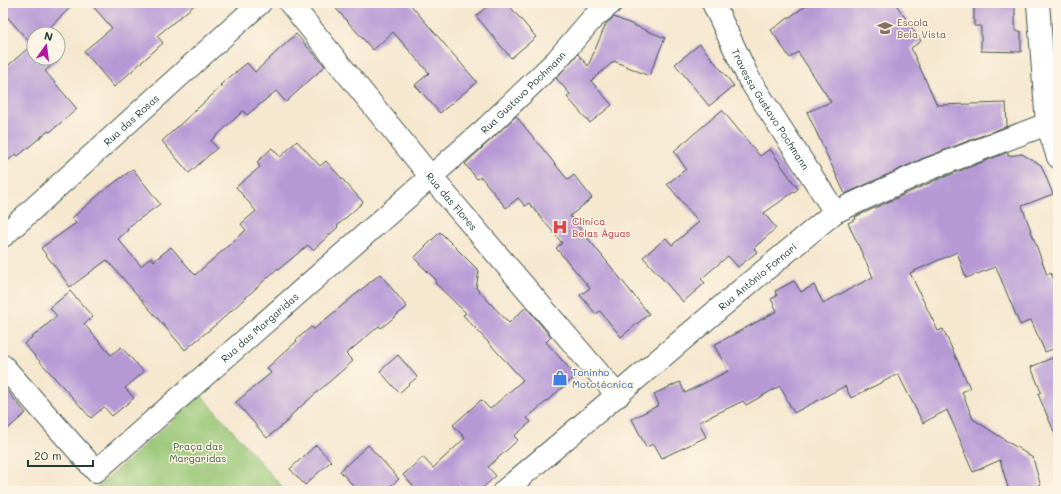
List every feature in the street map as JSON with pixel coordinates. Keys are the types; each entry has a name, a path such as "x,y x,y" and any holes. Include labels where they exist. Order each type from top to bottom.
{"street":[{"name":"Rua das Rosas","path":"3,236 260,3"},
{"name":"Rua das Flores","path":"290,3 431,177 618,396"},
{"name":"Rua Gustavo Pochmann","path":"431,177 490,125 556,61 592,19 611,3"},
{"name":"Travessa Gustavo Pochmann","path":"713,3 749,79 835,212"},
{"path":"1038,3 1047,124 1058,157"},
{"name":"Rua Antônio Fornari","path":"504,491 835,212 929,169 1047,124"},
{"name":"Rua das Margaridas","path":"3,366 96,471 431,177"}],"green space":[{"name":"Praça das Margaridas","path":"201,395 282,487 277,491 93,491"}],"building":[{"path":"3,3 75,3 51,26 26,26 26,38 3,12"},
{"path":"90,3 197,3 157,36 163,43 114,87 84,51 112,28"},
{"path":"331,3 409,3 477,82 440,113 415,85 429,73 393,32 373,50"},
{"path":"491,3 507,3 536,37 511,58 476,16"},
{"path":"810,3 895,3 921,41 911,48 937,105 1006,103 1007,126 924,158 845,194 807,112 831,102 798,52 790,58 771,30"},
{"path":"974,3 1015,3 1015,31 1021,31 1021,52 981,51 981,26 974,26"},
{"path":"614,17 665,38 649,76 614,61 591,81 612,105 590,123 567,97 570,94 556,78 578,54 588,66 606,24"},
{"path":"296,34 325,66 286,102 276,91 247,115 243,111 211,141 217,148 189,173 162,141 222,86 220,85 247,63 255,72"},
{"path":"700,44 734,86 709,106 675,64"},
{"path":"26,50 26,66 51,66 45,71 77,109 50,132 48,131 18,156 16,154 3,165 3,70"},
{"path":"722,110 760,156 770,149 798,189 764,213 776,228 754,248 757,252 738,267 728,256 701,279 705,283 683,302 643,257 666,238 672,245 699,222 667,184 686,169 674,151"},
{"path":"516,116 568,180 574,175 592,198 570,216 649,314 621,337 600,311 596,314 580,295 590,288 556,248 562,243 529,203 525,206 518,198 506,208 481,177 477,179 465,164"},
{"path":"297,141 320,166 326,161 363,202 313,250 308,245 279,269 278,268 219,322 185,350 107,260 70,287 41,248 76,223 72,218 102,192 133,169 160,204 127,228 128,230 118,239 141,266 151,257 154,261 171,247 195,275 246,230 241,224 256,211 236,187 260,167 257,162 272,148 280,157"},
{"path":"1008,152 1008,156 1022,154 1041,165 1053,194 1022,206 1047,275 1051,273 1058,290 1058,347 1045,352 1031,320 1020,325 996,267 966,278 957,252 910,273 938,331 943,329 970,388 962,392 973,419 1033,458 1042,491 1009,491 1000,460 973,472 947,410 923,423 898,374 851,398 845,386 794,413 780,386 746,405 743,401 699,422 706,437 662,458 654,444 646,447 632,419 659,405 654,394 680,382 685,393 728,371 714,345 777,311 771,299 777,296 775,291 794,281 801,292 814,285 823,303 873,277 848,223 856,219 855,217 934,181"},
{"path":"440,232 479,271 476,288 509,323 526,307 551,337 546,342 576,376 527,418 531,422 514,436 518,440 488,467 496,476 479,491 464,491 458,484 450,491 418,491 403,475 423,457 433,468 465,438 453,425 481,400 490,409 523,380 463,315 466,313 435,283 437,281 414,258"},
{"path":"380,274 407,307 381,328 379,326 346,354 353,361 267,438 236,402 271,373 267,368 297,341 296,340 311,327 314,329"},
{"path":"70,291 93,317 84,324 111,355 121,347 144,372 125,388 134,398 112,416 104,407 91,418 24,344 57,316 50,308"},
{"path":"398,355 417,377 399,393 380,371"},
{"path":"1052,358 1058,372 1058,441 1038,394 1041,392 1031,367"},
{"path":"3,386 26,413 3,433"},
{"path":"316,445 331,461 305,485 290,469"},
{"path":"368,445 399,479 385,491 358,491 340,471"}],"place":[{"name":"Escola Bela Vista","path":"885,28"},
{"name":"Clínica Belas Águas","path":"560,227"},
{"name":"Toninho Mototécnica","path":"560,378"}]}
